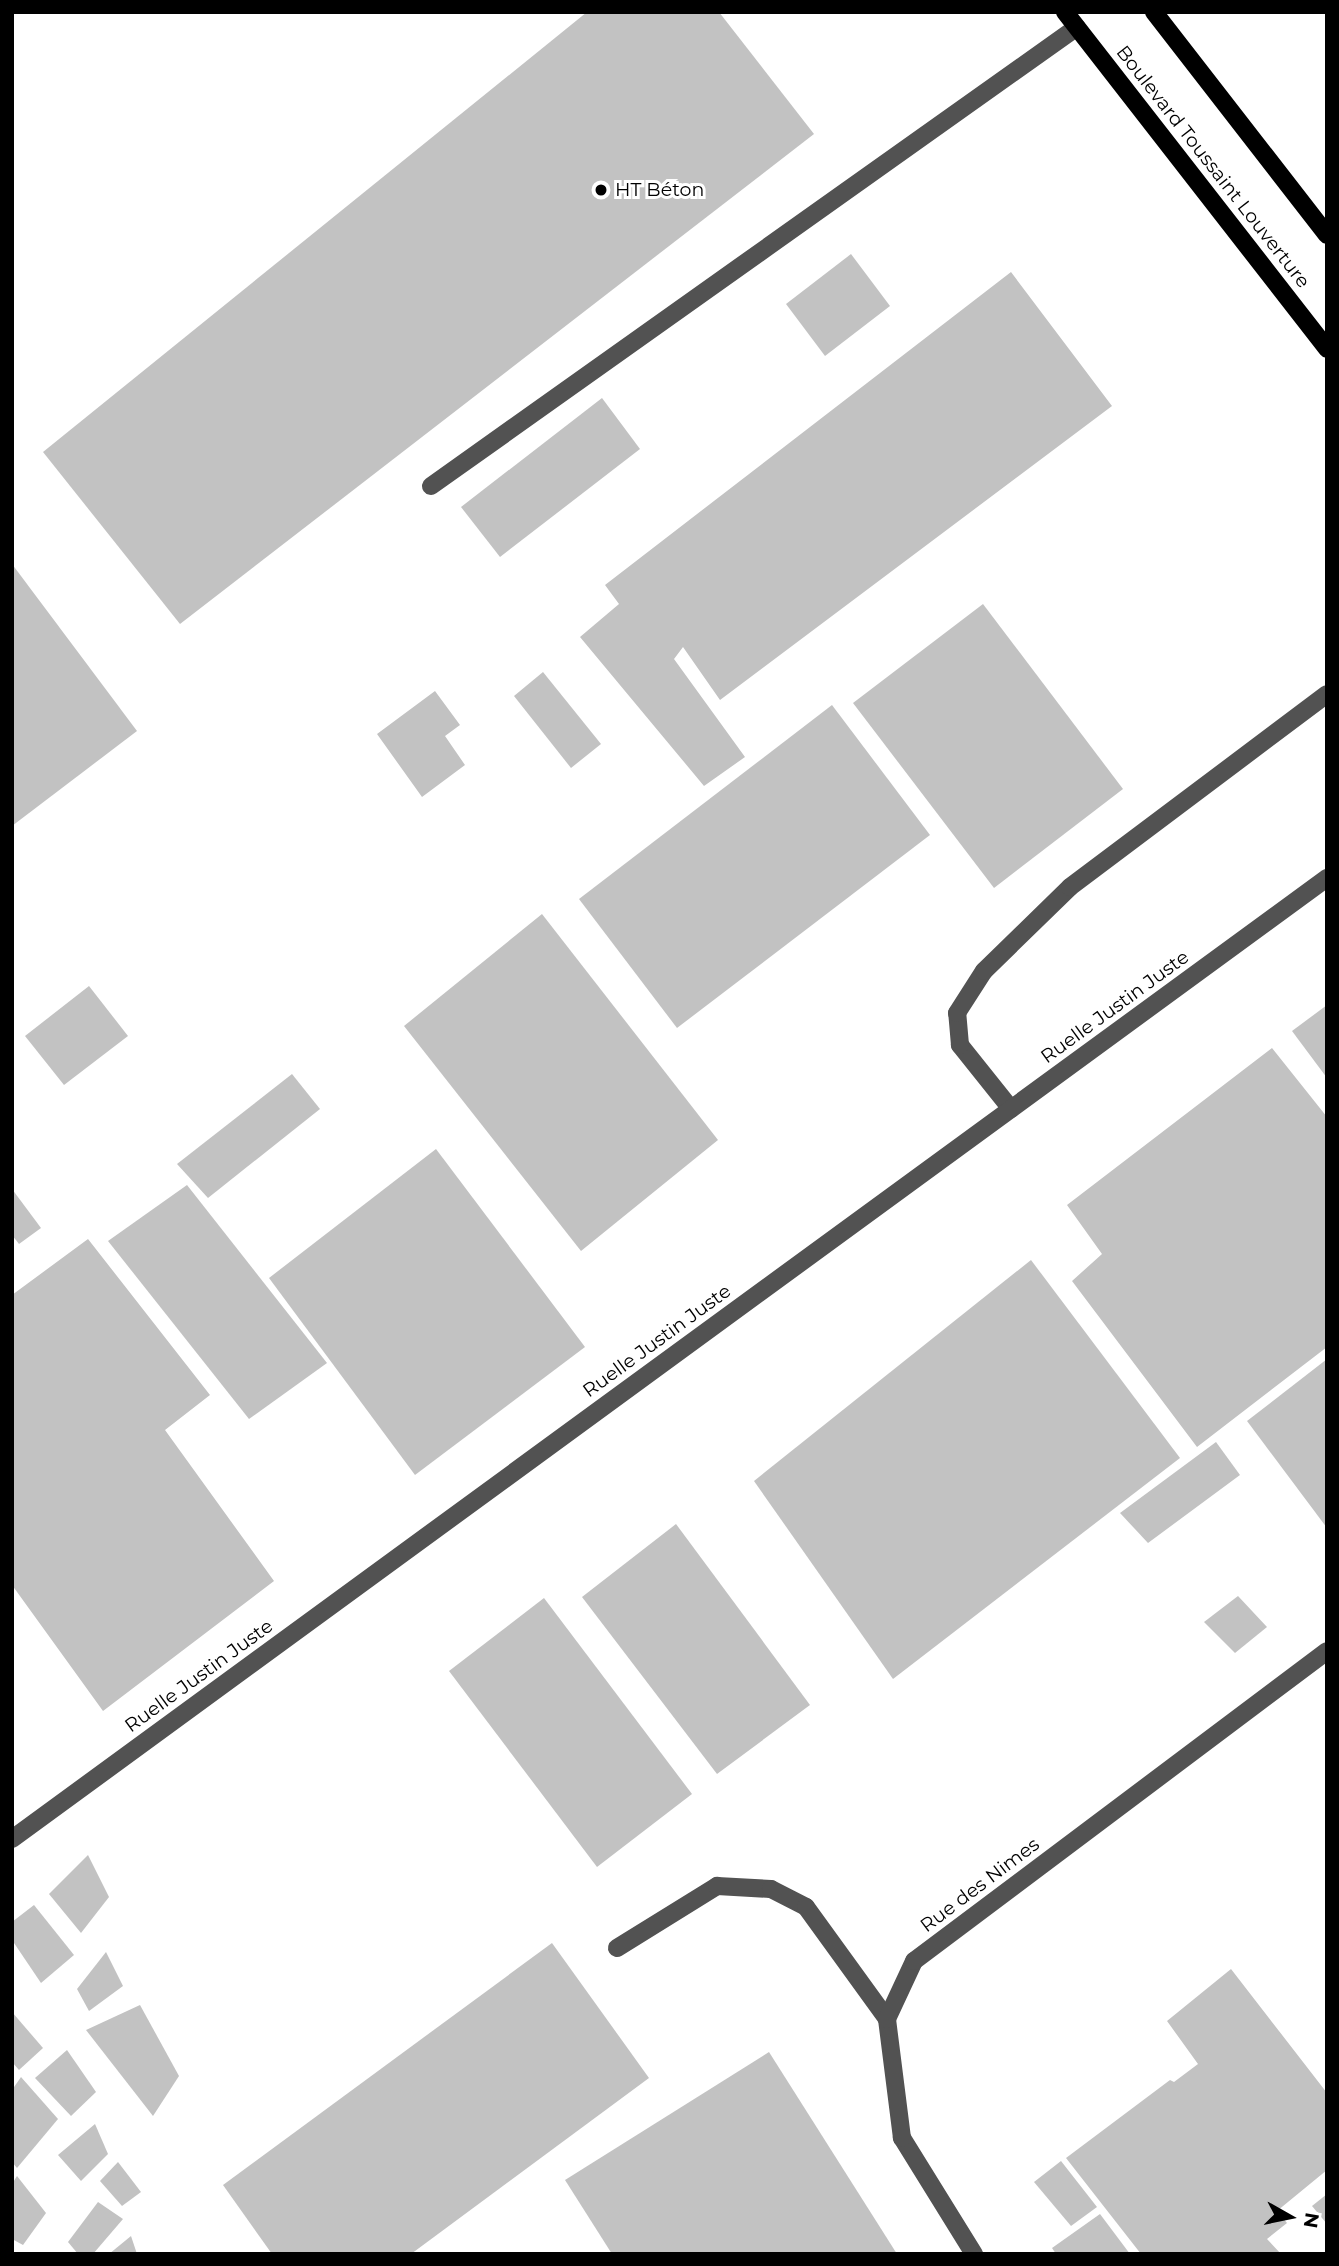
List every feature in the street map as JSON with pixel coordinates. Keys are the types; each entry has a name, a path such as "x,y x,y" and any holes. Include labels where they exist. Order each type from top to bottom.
{"main road":[{"name":"Boulevard Toussaint Louverture","path":"1065,12 1327,349"},
{"path":"1154,12 1327,235"}],"street":[{"path":"431,486 1077,27"},
{"path":"1010,1109 960,1045 957,1013 984,971 1070,887 1327,694"},
{"name":"Ruelle Justin Juste","path":"12,1839 1327,878"},
{"name":"Rue des Nimes","path":"887,2019 914,1961 1327,1651"},
{"path":"617,1948 717,1886 771,1889 806,1907 887,2019 902,2138 974,2254"}],"building":[{"path":"587,12 719,12 814,134 180,624 43,452"},
{"path":"851,254 890,306 825,356 786,304"},
{"path":"1011,272 1112,406 720,700 683,647 674,659 745,757 704,786 580,637 619,604 605,585"},
{"path":"602,398 640,449 500,557 461,507"},
{"path":"12,564 137,731 12,826"},
{"path":"983,604 1123,789 994,888 853,703"},
{"path":"543,672 601,744 571,768 514,696"},
{"path":"435,691 460,725 445,736 465,765 422,797 377,734"},
{"path":"832,705 930,835 677,1028 579,899"},
{"path":"542,914 718,1140 581,1251 404,1026"},
{"path":"89,986 128,1036 64,1085 25,1036"},
{"path":"1327,1005 1327,1078 1292,1031"},
{"path":"1272,1048 1327,1117 1327,1347 1197,1447 1072,1281 1102,1254 1067,1205"},
{"path":"292,1074 320,1109 208,1198 177,1164"},
{"path":"436,1149 585,1347 415,1475 269,1278"},
{"path":"187,1185 327,1363 249,1419 108,1241"},
{"path":"12,1189 41,1228 19,1244 12,1235"},
{"path":"88,1239 210,1395 165,1430 274,1581 103,1711 12,1585 12,1295"},
{"path":"1031,1260 1180,1458 893,1679 754,1481"},
{"path":"1327,1359 1327,1528 1247,1421"},
{"path":"1216,1442 1240,1475 1148,1543 1120,1513"},
{"path":"676,1524 810,1705 717,1774 582,1597"},
{"path":"1238,1596 1267,1627 1235,1653 1204,1622"},
{"path":"544,1598 692,1794 597,1867 449,1671"},
{"path":"88,1855 109,1897 81,1933 49,1894"},
{"path":"34,1905 74,1955 41,1983 12,1940 12,1922"},
{"path":"552,1943 649,2078 411,2254 272,2254 223,2185"},
{"path":"106,1952 123,1986 89,2011 77,1989"},
{"path":"1231,1969 1327,2093 1327,2170 1277,2211 1287,2223 1267,2239 1281,2254 1141,2254 1066,2158 1170,2080 1174,2082 1198,2064 1167,2021"},
{"path":"140,2005 179,2076 153,2116 86,2030"},
{"path":"12,2012 43,2048 19,2070 12,2062"},
{"path":"67,2050 96,2092 71,2116 35,2078"},
{"path":"769,2052 897,2254 612,2254 565,2180"},
{"path":"21,2077 58,2119 17,2168 12,2162 12,2090"},
{"path":"95,2124 108,2154 81,2181 58,2155"},
{"path":"1061,2161 1097,2207 1071,2226 1034,2182"},
{"path":"118,2162 141,2192 122,2206 100,2181"},
{"path":"17,2176 46,2213 23,2245 12,2239 12,2184"},
{"path":"1327,2194 1327,2224 1312,2206"},
{"path":"98,2202 123,2219 93,2254 78,2254 68,2242"},
{"path":"1100,2214 1130,2254 1056,2254 1052,2248"},
{"path":"131,2236 137,2254 109,2254"}],"place":[{"name":"HT Béton","path":"601,190"}]}
